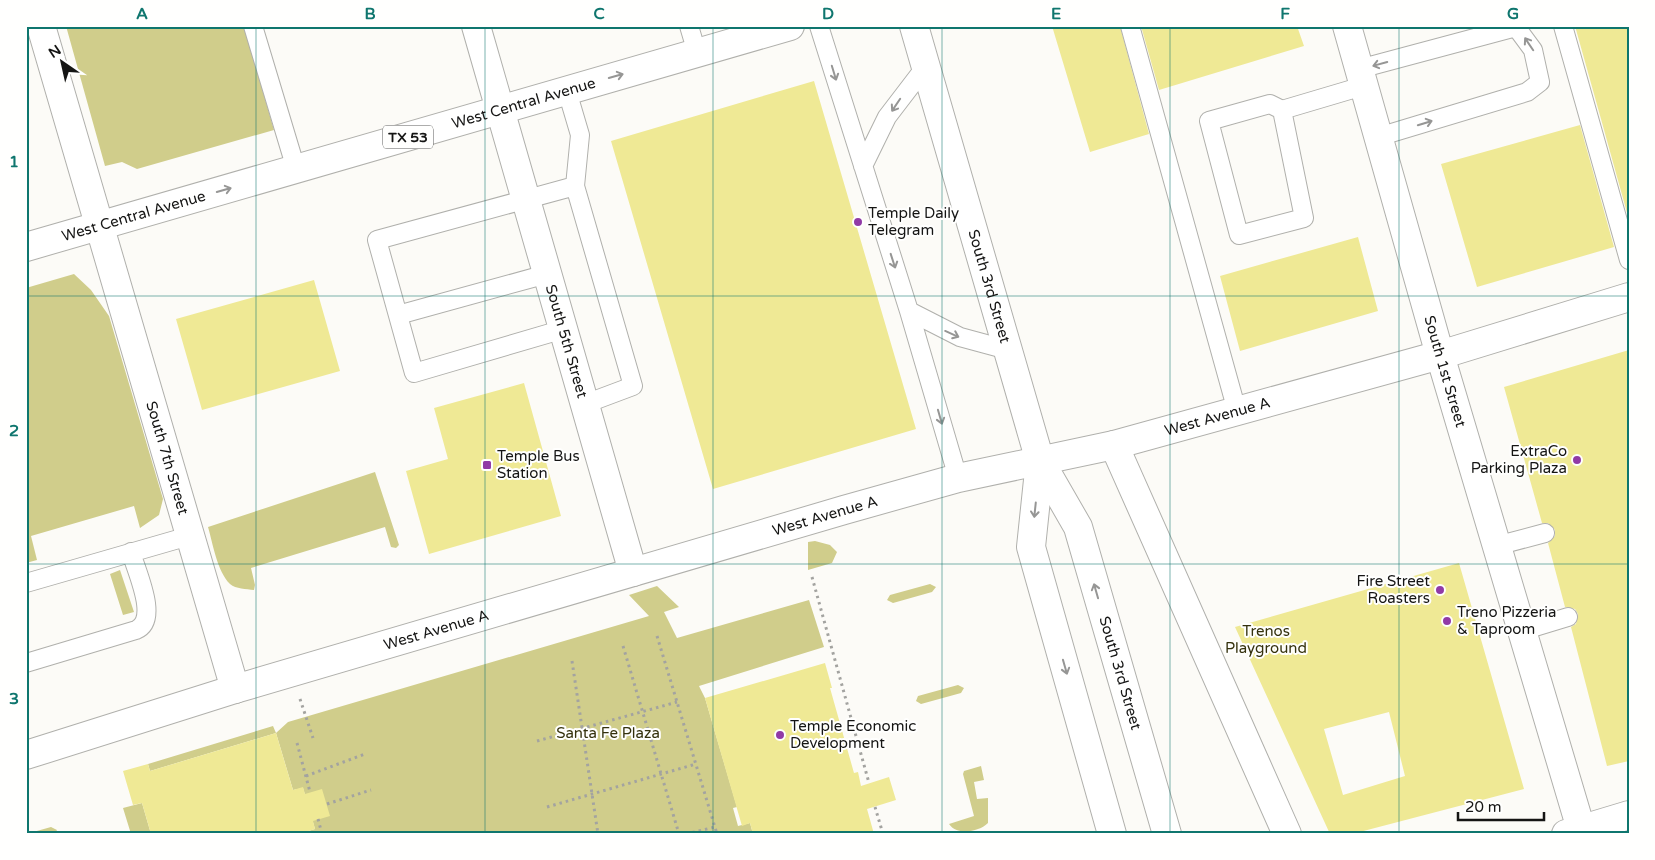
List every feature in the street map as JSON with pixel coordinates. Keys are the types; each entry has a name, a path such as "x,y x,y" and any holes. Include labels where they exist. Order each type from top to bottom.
{"street":[{"name":"South 7th Street","path":"41,26 235,689"},
{"name":"South 5th Street","path":"476,26 633,572"},
{"name":"West Central Avenue","path":"26,247 790,26"},
{"name":"South 3rd Street","path":"914,26 1040,461 1078,527 1167,834"},
{"name":"South 1st Street","path":"1347,26 1440,355 1522,631 1573,831"},
{"name":"West Avenue A","path":"26,755 235,689 958,478 1114,445 1440,355 1629,298"},
{"path":"1114,445 1287,834"},
{"name":"South 3rd Street","path":"1040,461 1031,547 1112,834"},
{"path":"1573,831 1629,815"}],"lane":[{"path":"253,26 296,169"},
{"path":"689,26 697,53"},
{"path":"819,26 909,311 958,478"},
{"path":"1130,26 1238,411"},
{"path":"1563,26 1629,260"},
{"path":"1282,110 1304,218 1239,236 1209,121 1270,104 1282,110 1361,78 1516,27 1533,50 1540,82 1527,92 1378,137"},
{"path":"863,166 887,118 926,66"},
{"path":"567,90 580,135 575,186 633,386 585,404"},
{"path":"564,329 414,373 377,240 526,201 575,186"},
{"path":"398,315 547,274"},
{"path":"909,311 960,338 1008,350"},
{"path":"1496,546 1545,533"},
{"path":"26,582 189,536"},
{"path":"26,663 136,630 144,625 148,617 147,606 131,552"},
{"path":"1522,631 1568,617"}],"path":[{"path":"812,577 869,783"},
{"path":"657,636 717,834"},
{"path":"623,646 679,834"},
{"path":"572,661 598,834"},
{"path":"297,691 313,738"},
{"path":"537,741 642,710 677,702"},
{"path":"297,743 310,792"},
{"path":"306,776 366,754"},
{"path":"547,807 696,764"},
{"path":"326,804 371,790"},
{"path":"875,807 882,834"},
{"path":"318,819 322,834"},
{"path":"686,834 715,827"}],"green space":[{"path":"66,26 244,26 274,130 137,169 122,162 105,166"},
{"path":"74,274 91,290 109,316 163,499 159,515 140,528 134,506 31,536 37,560 26,563 26,288"},
{"path":"375,472 399,545 396,548 391,547 385,527 251,568 255,585 254,590 235,587 226,579 216,557 208,527"},
{"path":"815,541 830,545 837,552 832,563 808,570 808,542"},
{"path":"120,570 134,612 123,615 110,574"},
{"path":"930,584 936,587 932,592 893,603 887,600 890,595"},
{"name":"Santa Fe Plaza","path":"657,586 679,607 664,612 677,638 809,600 824,647 699,686 705,698 737,807 733,808 738,826 750,823 753,834 309,834 308,831 315,829 303,788 293,790 276,733 288,722 649,616 629,595"},
{"path":"958,685 964,688 961,693 921,704 916,701 918,696"},
{"path":"273,726 276,733 150,771 148,764"},
{"path":"981,766 984,780 974,782 977,799 988,798 988,823 979,829 957,830 949,824 974,816 963,774 964,771"},
{"path":"142,803 151,834 131,834 123,808"},
{"path":"51,827 57,830 55,834 26,834"}],"building":[{"path":"1052,26 1120,26 1149,134 1090,152"},
{"path":"1141,26 1297,26 1304,46 1159,90"},
{"path":"1575,26 1629,26 1629,220 1601,119"},
{"path":"814,81 916,429 713,489 611,141"},
{"path":"1580,125 1614,247 1477,287 1441,164"},
{"path":"1358,237 1378,311 1240,351 1220,276"},
{"path":"314,280 340,371 202,410 176,319"},
{"name":"ExtraCo Parking Plaza","path":"1629,350 1629,761 1607,766 1571,627 1576,624 1578,614 1575,609 1565,607 1548,543 1555,536 1555,530 1548,523 1542,523 1504,387"},
{"name":"Temple Bus Station","path":"524,383 561,516 429,554 406,471 448,459 434,408"},
{"path":"1459,563 1524,789 1352,834 1330,834 1235,627","holes":["1389,712 1405,776 1343,795 1324,729"]},
{"name":"Temple Economic Development","path":"825,663 832,688 830,688 854,773 858,772 861,786 889,777 896,800 867,809 874,834 753,834 750,823 742,826 705,698"},
{"path":"276,733 293,790 303,787 305,794 322,789 330,816 313,821 315,829 299,834 151,834 142,803 133,805 123,771 148,764 150,771"}],"place":[{"name":"Temple Daily Telegram","path":"858,222"},
{"name":"ExtraCo Parking Plaza","path":"1577,460"},
{"name":"Temple Bus Station","path":"487,465"},
{"name":"Fire Street Roasters","path":"1440,590"},
{"name":"Treno Pizzeria & Taproom","path":"1447,621"},
{"name":"Temple Economic Development","path":"780,735"}],"park label":[{"name":"Trenos Playground","path":"1266,640"}]}
